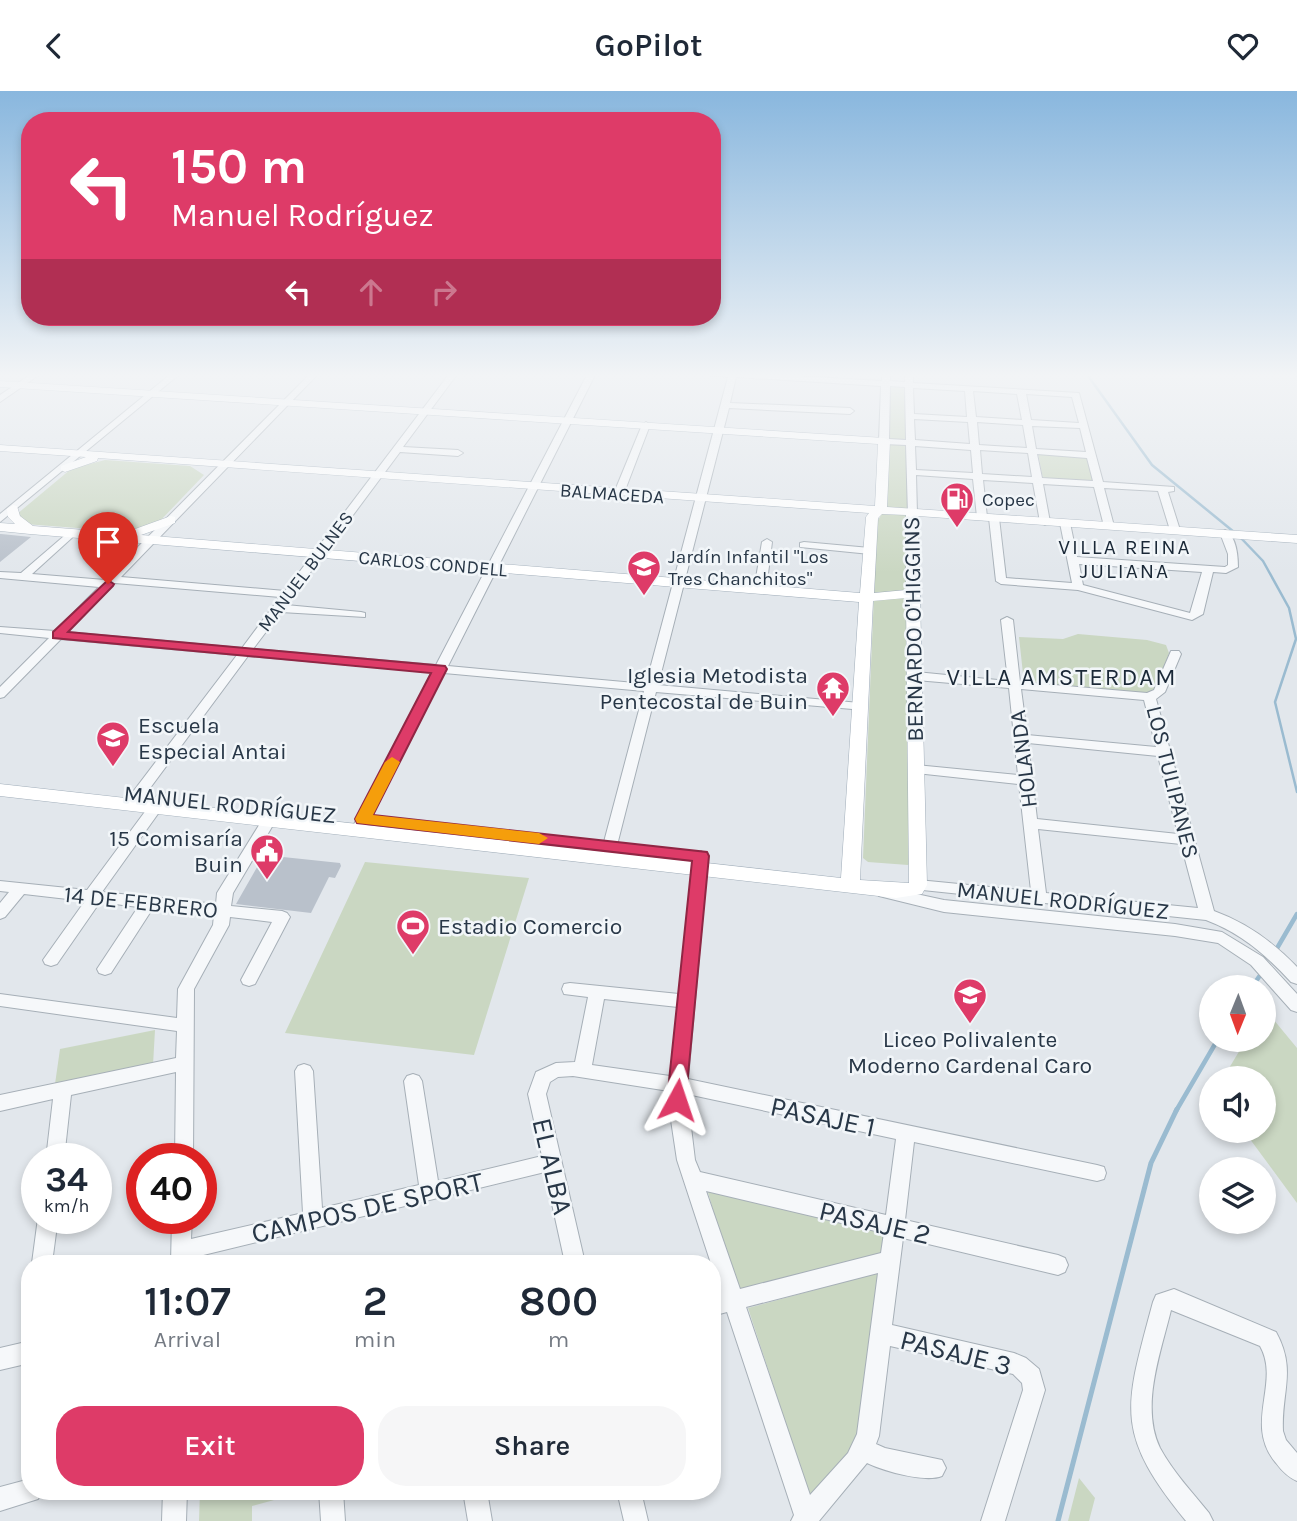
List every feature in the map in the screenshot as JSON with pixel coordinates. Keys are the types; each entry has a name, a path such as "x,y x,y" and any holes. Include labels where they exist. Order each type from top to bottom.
{"main road":[{"path":"865,440 884,441"},
{"name":"BERNARDO O'HIGGINS","path":"851,879 866,598 873,517 881,507 884,441"},
{"name":"BALMACEDA","path":"0,448 877,512 1297,539"},
{"path":"65,468 111,456"},
{"path":"200,463 211,479"},
{"path":"13,509 14,517 30,530"},
{"name":"BERNARDO O'HIGGINS","path":"912,513 918,884"},
{"path":"112,537 171,520"},
{"name":"CARLOS CONDELL","path":"0,527 866,598 915,593"},
{"name":"MANUEL RODRÍGUEZ","path":"0,779 159,802 851,879 918,884"},
{"name":"MANUEL RODRÍGUEZ","path":"0,790 135,799"},
{"name":"MANUEL RODRÍGUEZ","path":"159,802 269,820 360,824"},
{"name":"MANUEL RODRÍGUEZ","path":"851,879 873,889 908,891 918,884"}],"street":[{"path":"0,519 97,440"},
{"path":"0,694 249,440"},
{"name":"MANUEL BULNES","path":"135,799 404,440"},
{"path":"360,824 558,440"},
{"path":"617,493 637,440"},
{"path":"609,852 717,440"},
{"path":"974,440 978,476 1001,580 1078,587 1194,617 1208,569"},
{"path":"1030,440 1045,521"},
{"path":"1087,440 1109,526"},
{"path":"884,441 1091,455"},
{"name":"BERNARDO O'HIGGINS","path":"911,442 912,513"},
{"path":"397,449 458,453"},
{"path":"910,472 1166,489 1175,530"},
{"path":"1065,523 1078,587"},
{"path":"23,577 71,533"},
{"path":"1072,560 1226,570 1233,567 1233,534"},
{"path":"760,590 767,542"},
{"path":"804,545 870,551"},
{"path":"0,575 288,594"},
{"path":"277,608 361,615"},
{"name":"HOLANDA","path":"1006,620 1039,897"},
{"path":"0,629 860,707"},
{"name":"LOS TULIPANES","path":"1175,655 1159,692 1149,697 1207,915"},
{"path":"916,676 1149,697"},
{"path":"1020,738 1164,753"},
{"path":"916,769 1025,780"},
{"path":"51,960 159,802"},
{"path":"184,1143 187,985 221,925 225,893 269,820"},
{"path":"1030,823 1187,839"},
{"path":"700,862 678,1085 679,1130 710,1255"},
{"name":"MANUEL RODRÍGUEZ","path":"918,884 1207,915 1238,926 1267,946 1297,978"},
{"name":"14 DE FEBRERO","path":"0,886 282,918 249,980"},
{"path":"0,913 20,888"},
{"path":"873,889 944,906 1201,934 1236,945 1257,961 1297,1005"},
{"path":"105,969 149,903"},
{"path":"570,989 687,1002"},
{"path":"582,1070 597,992"},
{"path":"0,1000 187,1026"},
{"path":"0,1103 186,1063"},
{"name":"PASAJE 1","path":"548,1072 582,1070 678,1085 1097,1174"},
{"path":"304,1071 313,1219"},
{"name":"EL ALBA","path":"548,1072 538,1083 537,1094 573,1255"},
{"path":"413,1081 430,1192"},
{"path":"57,1143 63,1089"},
{"path":"890,1260 722,1303 805,1519 864,1450 881,1333 906,1133"},
{"name":"CAMPOS DE SPORT","path":"188,1255 313,1219 552,1162"},
{"name":"PASAJE 2","path":"692,1179 1058,1265"},
{"path":"43,1255 46,1234"},
{"path":"181,1255 182,1234"},
{"path":"1201,1521 1151,1453 1143,1421 1142,1391 1163,1302 1174,1299 1268,1339 1276,1349 1278,1359 1270,1424 1276,1446 1297,1469"},
{"name":"PASAJE 3","path":"881,1333 1014,1364 1029,1374 1034,1390 993,1521"},
{"path":"0,1359 21,1354"},
{"path":"864,1450 883,1459 934,1468"},
{"path":"0,1499 21,1493"},
{"path":"174,1521 175,1500"},
{"path":"332,1500 333,1521"},
{"path":"476,1500 480,1521"},
{"path":"631,1500 636,1521"}],"green space":[{"path":"888,440 907,440 911,862 908,865 868,862 863,858 877,522 886,506"},
{"path":"1038,453 1088,456 1095,482 1043,479"},
{"path":"105,460 190,466 204,475 159,522 130,532 25,524 17,514 71,469"},
{"path":"1078,634 1147,640 1166,645 1169,653 1155,691 1148,694 1024,683 1019,637 1063,639"},
{"name":"Estadio Comercio","path":"365,862 529,878 474,1055 285,1033"},
{"path":"1276,1023 1297,1048 1297,1203 1276,1174 1276,1157 1263,1157 1253,1143 1276,1143 1276,1066 1230,1066 1239,1052 1276,1052"},
{"path":"155,1030 153,1065 55,1084 60,1049"},
{"path":"707,1189 889,1231 885,1255 738,1296"},
{"path":"884,1271 862,1441 813,1507 748,1308"},
{"path":"1079,1478 1095,1498 1089,1521 1068,1521"},
{"path":"200,1500 274,1500 252,1506 252,1521 199,1521"}],"building":[{"path":"1,534 31,537 0,562"},
{"name":"15 Comisaría Buin","path":"264,855 340,863 341,866 335,878 329,877 311,913 236,904"}],"waterway":[{"path":"1134,440 1152,465 1234,532"},
{"path":"1240,537 1263,561 1289,608 1296,639 1275,702 1297,792"},
{"path":"1276,950 1297,914"},
{"path":"1260,975 1263,971"},
{"path":"1176,1111 1210,1052"},
{"path":"1058,1521 1151,1163 1176,1111"}],"slow traffic":[{"path":"392,762 363,819 539,838"}],"place":[{"name":"Copec","path":"957,529"},
{"name":"Jardín Infantil \"Los Tres Chanchitos\"","path":"644,597"},
{"name":"Iglesia Metodista Pentecostal de Buin","path":"833,718"},
{"name":"Escuela Especial Antai","path":"113,768"},
{"name":"15 Comisaría Buin","path":"267,881"},
{"name":"Estadio Comercio","path":"413,956"},
{"name":"Liceo Polivalente Moderno Cardenal Caro","path":"970,1025"}],"district":[{"name":"VILLA REINA JULIANA","path":"1125,559"},
{"name":"VILLA AMSTERDAM","path":"1062,677"}],"route":[{"path":"108,584 58,635 440,669 363,819 701,856 677,1100"}]}
